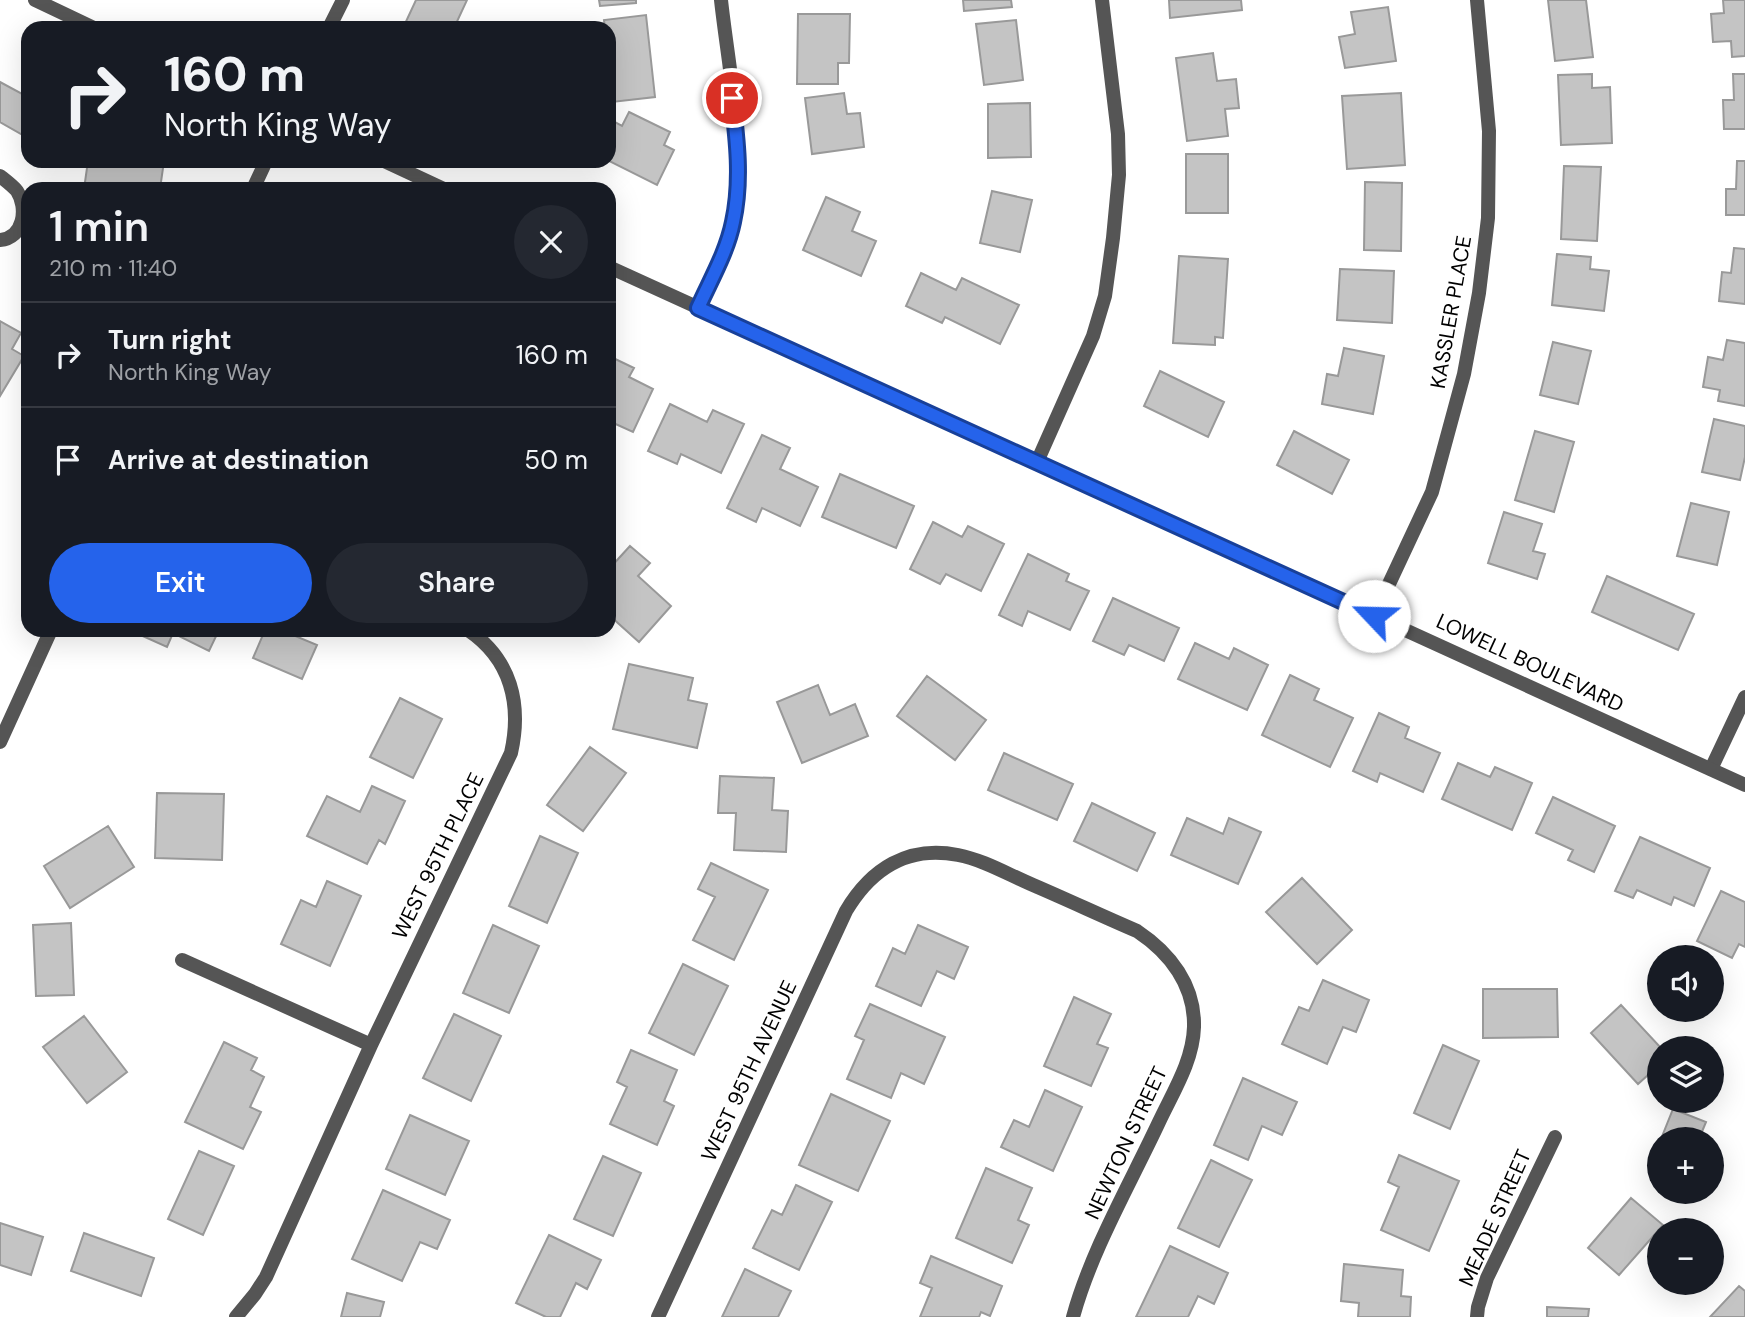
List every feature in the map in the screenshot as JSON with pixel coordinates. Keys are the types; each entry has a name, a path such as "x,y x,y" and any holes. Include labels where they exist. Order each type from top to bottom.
{"street":[{"path":"35,0 79,21"},
{"path":"332,21 343,0"},
{"path":"698,308 733,224 737,186 737,147 721,0"},
{"path":"1037,462 1093,336 1105,296 1119,175 1118,134 1102,0"},
{"name":"KASSLER PLACE","path":"1374,616 1432,492 1464,374 1479,292 1488,218 1489,131 1477,0"},
{"path":"399,168 429,182"},
{"path":"0,176 17,192 21,203"},
{"path":"0,240 12,236 19,229 21,219"},
{"name":"LOWELL BOULEVARD","path":"616,270 1745,785"},
{"path":"0,742 48,637"},
{"name":"WEST 95TH PLACE","path":"236,1317 266,1277 371,1045 511,753 517,710 509,679 498,659 479,637"},
{"path":"1711,769 1745,697"},
{"name":"NEWTON STREET","path":"900,860 942,853 978,861 1137,931 1168,956 1185,983 1192,1005 1194,1027 1186,1066 1088,1273 1073,1317"},
{"name":"WEST 95TH AVENUE","path":"658,1317 846,911 869,879 900,860"},
{"path":"182,960 371,1045"},
{"name":"MEADE STREET","path":"1477,1317 1487,1278 1555,1137"}],"building":[{"path":"416,0 467,0 457,21 406,21"},
{"path":"599,0 636,0 636,3 600,6"},
{"path":"963,0 1011,0 1012,7 964,11"},
{"path":"1169,0 1241,0 1242,10 1170,18"},
{"path":"1548,0 1586,0 1593,57 1555,61"},
{"path":"1723,0 1745,0 1745,56 1732,57 1731,41 1713,42 1711,14 1724,13"},
{"path":"1388,7 1396,61 1345,68 1339,37 1355,34 1351,12"},
{"path":"798,14 850,14 849,63 838,63 838,84 797,84"},
{"path":"646,15 655,97 616,102 616,21 604,20"},
{"path":"1016,20 1023,80 984,85 976,24"},
{"path":"1213,53 1217,81 1236,79 1239,108 1225,109 1228,136 1187,141 1176,58"},
{"path":"1592,74 1592,88 1610,87 1612,143 1561,145 1558,75"},
{"path":"1733,74 1745,74 1745,129 1724,129 1723,100 1734,100"},
{"path":"0,82 21,93 21,134 0,122"},
{"path":"844,93 847,114 860,113 864,147 812,154 805,98"},
{"path":"1401,93 1405,165 1347,169 1342,96"},
{"path":"1030,103 1031,157 988,158 988,104"},
{"path":"629,112 670,132 664,145 674,150 657,185 616,164 616,123 622,126"},
{"path":"1186,154 1228,154 1228,213 1186,213"},
{"path":"1737,161 1745,161 1745,215 1726,215 1726,189 1736,189"},
{"path":"1564,166 1601,167 1597,241 1561,239"},
{"path":"87,168 163,168 161,182 85,182"},
{"path":"1365,182 1402,183 1401,251 1364,250"},
{"path":"992,191 1032,200 1020,252 980,243"},
{"path":"826,197 860,212 852,231 876,241 861,276 803,250"},
{"path":"1734,248 1745,249 1745,304 1719,301 1722,272 1731,273"},
{"path":"1557,254 1591,257 1590,269 1609,271 1604,311 1552,305"},
{"path":"1179,256 1228,259 1223,338 1215,337 1215,345 1173,343"},
{"path":"1340,269 1394,271 1392,323 1337,320"},
{"path":"921,273 956,290 962,278 1019,305 1000,344 945,317 942,323 906,306"},
{"path":"0,321 21,333 12,349 21,354 21,361 0,396"},
{"path":"1727,340 1745,343 1745,406 1718,401 1720,390 1703,387 1708,357 1723,360"},
{"path":"1553,342 1591,351 1578,404 1540,395"},
{"path":"1344,348 1384,356 1373,414 1322,404 1327,374 1338,376"},
{"path":"616,359 634,368 629,377 653,389 633,432 616,424"},
{"path":"1160,371 1224,402 1208,437 1144,406"},
{"path":"670,404 707,422 713,410 744,424 721,473 681,454 677,464 648,451"},
{"path":"1714,419 1745,426 1745,457 1740,480 1702,472"},
{"path":"1294,431 1349,460 1332,494 1277,465"},
{"path":"1535,431 1574,442 1554,512 1515,500"},
{"path":"762,435 790,448 780,469 818,487 800,526 762,508 756,522 727,508"},
{"path":"840,474 914,506 896,548 822,517"},
{"path":"1691,503 1729,512 1717,565 1677,556"},
{"path":"1504,512 1542,524 1533,551 1545,554 1537,579 1488,563"},
{"path":"933,522 962,537 968,526 1004,544 981,591 946,574 940,584 910,569"},
{"path":"630,546 650,563 638,576 671,606 639,642 616,621 616,561"},
{"path":"1028,554 1069,574 1066,581 1089,591 1070,630 1028,611 1022,626 999,615"},
{"path":"1607,576 1694,614 1678,650 1592,612"},
{"path":"1113,598 1179,628 1164,661 1129,645 1124,655 1093,641"},
{"path":"145,637 171,637 167,647"},
{"path":"181,637 216,637 209,651"},
{"path":"262,637 298,637 317,645 302,679 253,658"},
{"path":"1195,643 1229,659 1234,648 1268,665 1247,710 1178,679"},
{"path":"629,664 693,678 688,700 707,704 697,748 613,729"},
{"path":"1290,675 1319,689 1314,700 1353,718 1330,767 1262,735"},
{"path":"927,676 986,720 955,760 897,716"},
{"path":"818,685 830,715 855,704 868,736 802,763 777,702"},
{"path":"400,698 442,719 413,778 370,757"},
{"path":"1379,713 1409,727 1405,738 1440,753 1423,792 1380,773 1377,782 1353,771"},
{"path":"590,747 626,773 583,831 547,805"},
{"path":"1004,753 1073,784 1057,820 988,790"},
{"path":"1458,763 1490,777 1495,767 1532,783 1512,830 1442,799"},
{"path":"720,776 774,778 772,810 788,811 786,852 734,850 736,813 718,813"},
{"path":"372,786 405,801 385,844 379,840 367,864 307,836 327,796 360,812"},
{"path":"157,793 224,794 222,860 155,858"},
{"path":"1553,797 1615,826 1594,872 1568,860 1573,850 1536,833"},
{"path":"1092,803 1155,833 1137,871 1074,841"},
{"path":"1187,818 1223,834 1229,818 1261,832 1238,884 1171,855"},
{"path":"108,826 134,867 70,908 44,866"},
{"path":"540,836 578,853 547,923 509,906"},
{"path":"1640,837 1710,868 1694,906 1674,897 1671,905 1637,890 1633,898 1615,891"},
{"path":"711,863 768,890 734,960 693,940 715,897 698,889"},
{"path":"1302,878 1352,930 1317,964 1266,912"},
{"path":"327,881 361,896 330,966 281,944 301,900 316,907"},
{"path":"1721,891 1745,902 1745,947 1739,944 1732,958 1724,954 1724,945 1705,945 1697,941"},
{"path":"71,923 74,995 36,996 33,925"},
{"path":"493,925 539,946 509,1013 463,993"},
{"path":"918,925 968,947 954,979 937,971 921,1006 876,986 893,948 905,954"},
{"path":"683,964 728,986 694,1055 649,1033"},
{"path":"1323,980 1369,1000 1356,1032 1343,1027 1327,1064 1282,1044 1299,1007 1309,1011"},
{"path":"1483,989 1557,989 1558,1037 1483,1038"},
{"path":"1074,997 1111,1014 1097,1044 1108,1048 1091,1086 1044,1066"},
{"path":"870,1004 945,1037 924,1084 901,1073 891,1098 847,1079 864,1040 855,1036"},
{"path":"1621,1005 1650,1036 1647,1036 1647,1076 1638,1084 1591,1033"},
{"path":"454,1014 501,1036 471,1101 423,1078"},
{"path":"84,1016 127,1072 87,1103 43,1047"},
{"path":"224,1042 257,1058 251,1070 264,1077 250,1107 261,1112 243,1149 185,1122"},
{"path":"1443,1045 1479,1061 1450,1129 1414,1113"},
{"path":"631,1050 677,1070 664,1101 674,1106 657,1145 610,1124 627,1087 617,1082"},
{"path":"1243,1078 1297,1102 1282,1135 1262,1126 1248,1160 1214,1145"},
{"path":"1045,1090 1082,1107 1053,1171 1001,1147 1014,1120 1029,1127"},
{"path":"831,1094 890,1121 858,1191 799,1165"},
{"path":"1671,1113 1683,1113 1706,1122 1704,1127 1666,1127"},
{"path":"410,1115 469,1141 445,1195 386,1169"},
{"path":"199,1151 234,1166 203,1235 168,1219"},
{"path":"1399,1155 1459,1181 1429,1251 1381,1230 1399,1187 1388,1182"},
{"path":"603,1156 641,1173 613,1236 574,1219"},
{"path":"1211,1160 1252,1180 1219,1247 1178,1228"},
{"path":"986,1168 1032,1188 1018,1220 1029,1225 1012,1263 956,1238"},
{"path":"796,1185 832,1202 799,1270 753,1248 772,1210 782,1215"},
{"path":"383,1190 450,1220 437,1249 420,1242 402,1281 352,1259"},
{"path":"1631,1198 1655,1218 1647,1218 1647,1243 1619,1275 1588,1248"},
{"path":"0,1223 43,1237 31,1275 0,1265"},
{"path":"84,1233 154,1258 141,1296 71,1271"},
{"path":"549,1235 601,1260 587,1289 576,1283 560,1317 546,1317 516,1303"},
{"path":"1170,1246 1228,1273 1214,1304 1198,1296 1188,1317 1136,1317"},
{"path":"931,1256 1002,1286 990,1316 981,1312 979,1317 920,1317 932,1288 920,1283"},
{"path":"1344,1264 1403,1270 1401,1296 1411,1297 1410,1317 1358,1317 1359,1303 1341,1301"},
{"path":"745,1269 791,1291 778,1317 722,1317"},
{"path":"1739,1286 1745,1291 1745,1317 1710,1317"},
{"path":"347,1293 384,1302 380,1317 341,1317"},
{"path":"1547,1307 1589,1309 1588,1317 1547,1317"}],"route":[{"path":"732,98 737,147 733,224 698,308 1374,616"}]}
